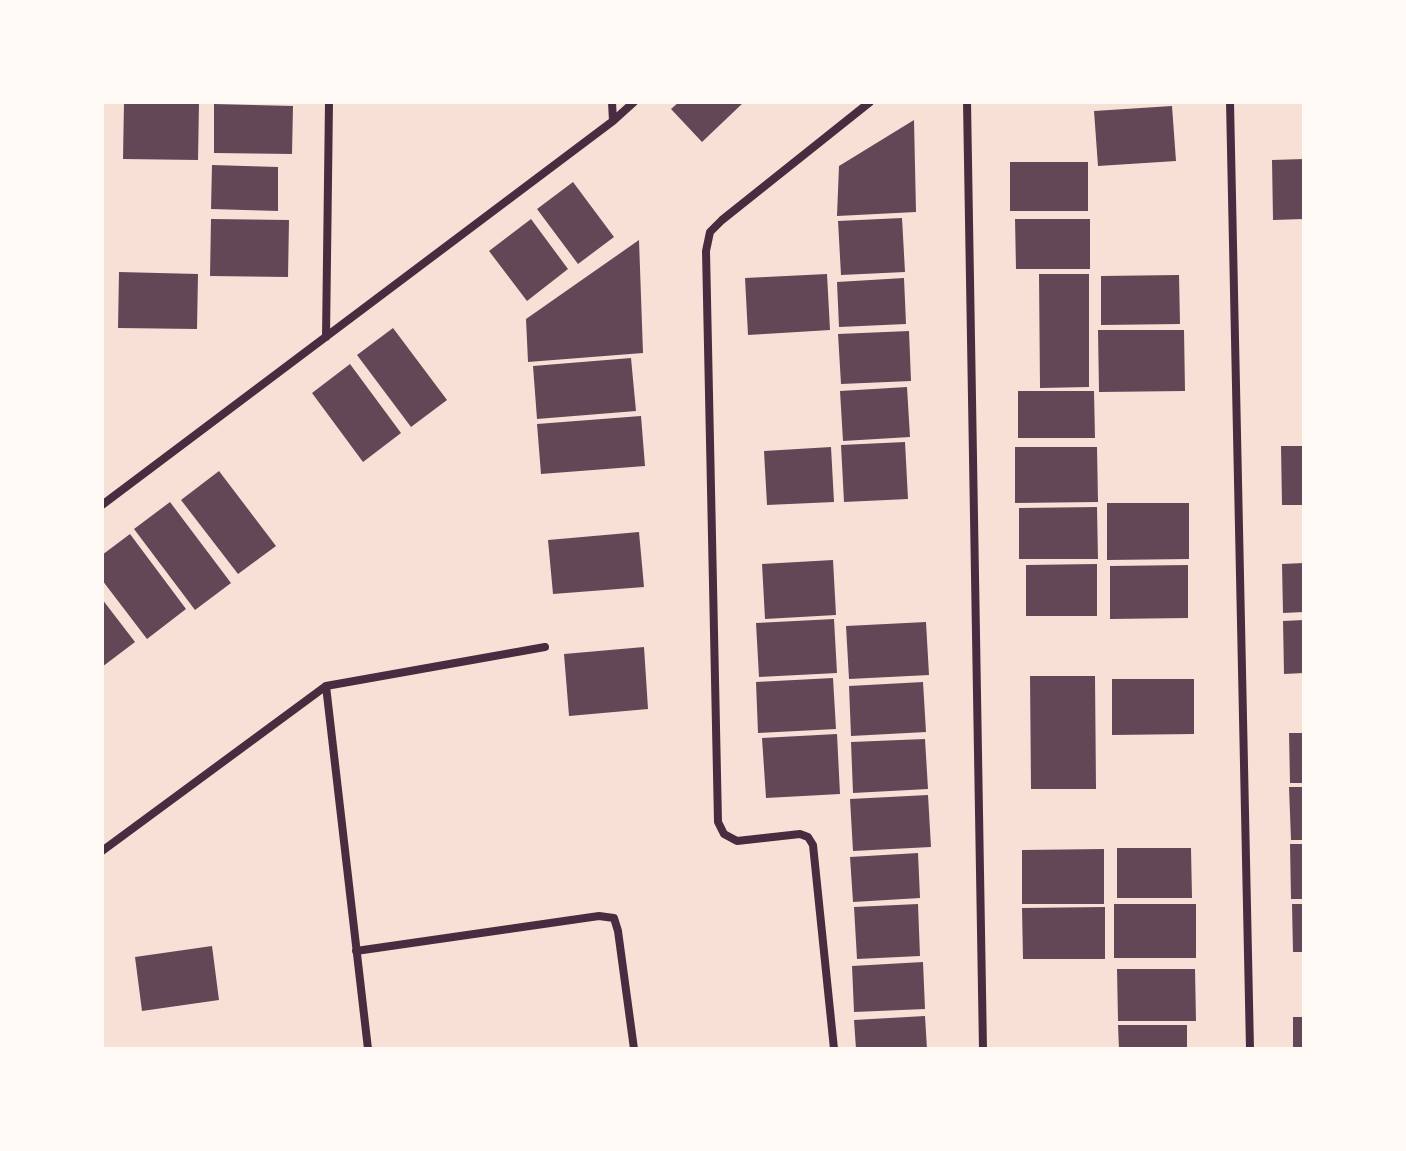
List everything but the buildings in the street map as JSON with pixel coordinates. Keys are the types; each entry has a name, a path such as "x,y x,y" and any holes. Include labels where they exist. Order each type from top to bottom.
{"street":[{"path":"326,337 329,102"},
{"path":"612,102 613,121"},
{"path":"102,505 613,121 634,102"},
{"path":"834,1049 813,845 808,837 800,834 737,841 724,834 718,822 706,251 710,232 722,220 870,102"},
{"path":"967,102 983,1049"},
{"path":"1230,102 1250,1049"},
{"path":"102,851 326,686 545,647"},
{"path":"326,686 368,1049"},
{"path":"356,951 599,916 614,918 634,1049"}]}
